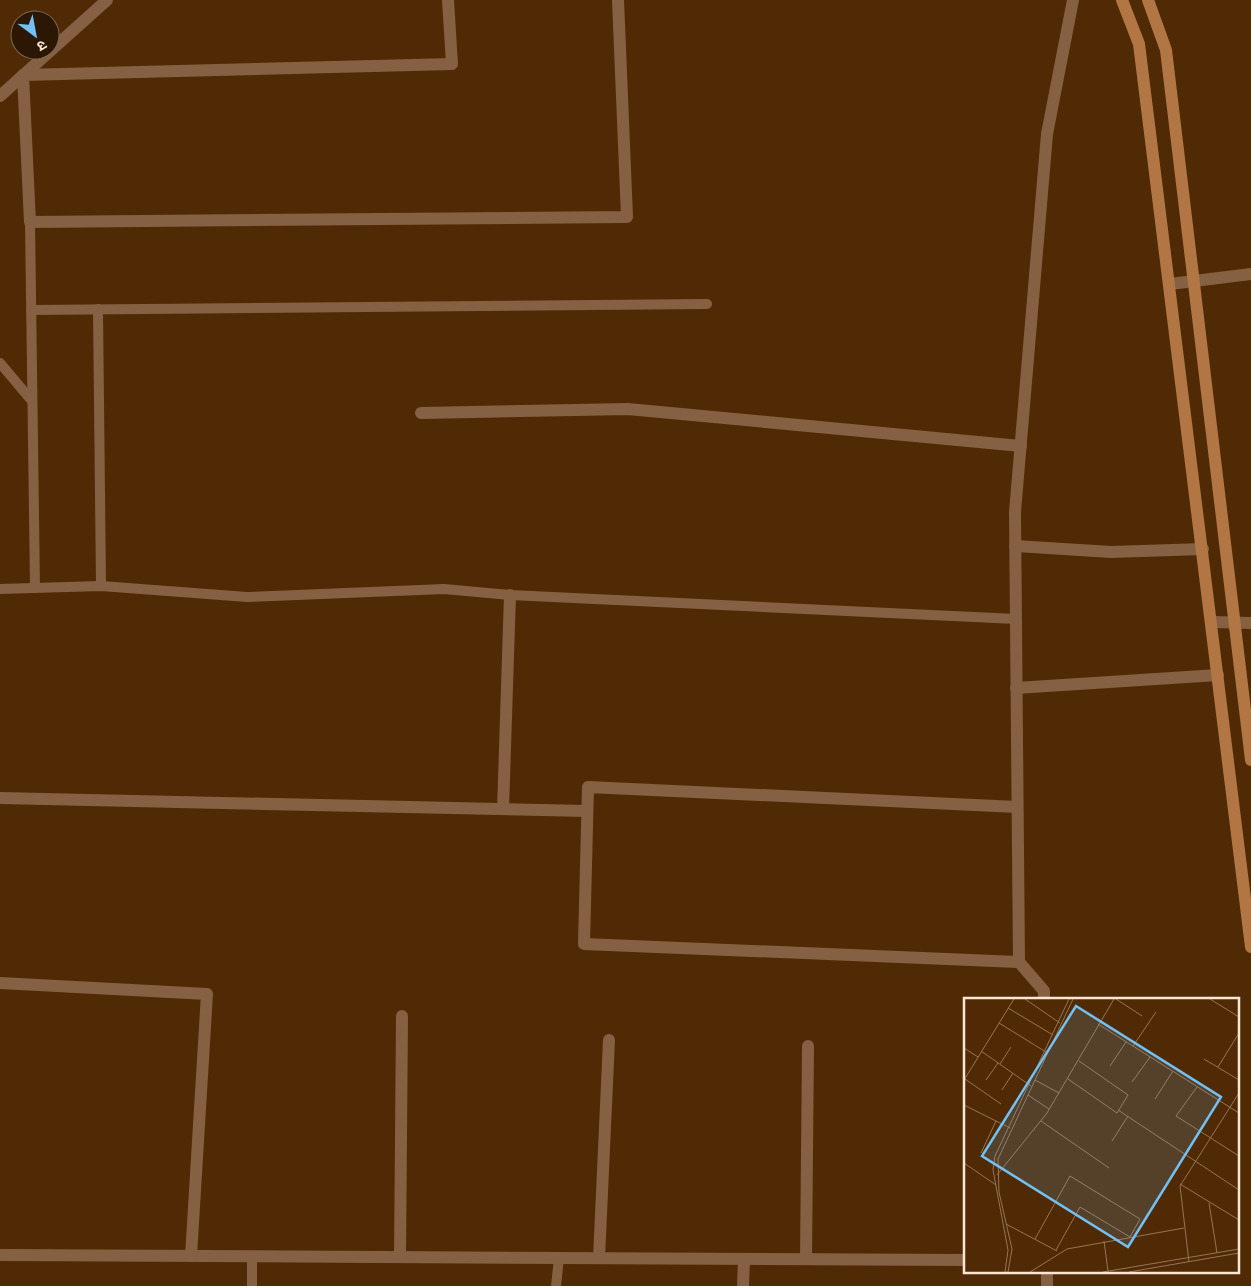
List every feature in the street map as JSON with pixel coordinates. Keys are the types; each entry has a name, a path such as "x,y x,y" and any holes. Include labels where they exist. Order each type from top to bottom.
{"street":[{"path":"0,96 107,0"},
{"path":"23,75 452,64 448,0"},
{"path":"23,75 30,222 626,216 618,0"},
{"path":"1044,998 1044,991 1019,962 1015,512 1047,134 1073,0"},
{"path":"1122,0 1139,44 1218,675 1248,891 1251,947"},
{"path":"1148,0 1166,50 1251,760"},
{"path":"1170,284 1251,274"},
{"path":"421,413 628,409 1021,446"},
{"path":"1015,546 1111,552 1203,549"},
{"path":"503,809 510,595"},
{"path":"1212,622 1251,623"},
{"path":"1016,688 1218,675"},
{"path":"1017,807 588,787 584,944 1019,962"},
{"path":"0,798 587,811"},
{"path":"0,983 207,994 191,1256"},
{"path":"400,1257 402,1016"},
{"path":"599,1258 609,1040"},
{"path":"806,1259 808,1046"},
{"path":"0,1255 964,1260"},
{"path":"743,1286 744,1259"}],"lane":[{"path":"30,222 35,588"},
{"path":"31,310 707,304"},
{"path":"98,309 101,586"},
{"path":"0,363 32,401"},
{"path":"0,589 101,586 247,597 444,589 510,595 1016,618"},
{"path":"252,1256 252,1286"},
{"path":"556,1286 559,1258"}]}
